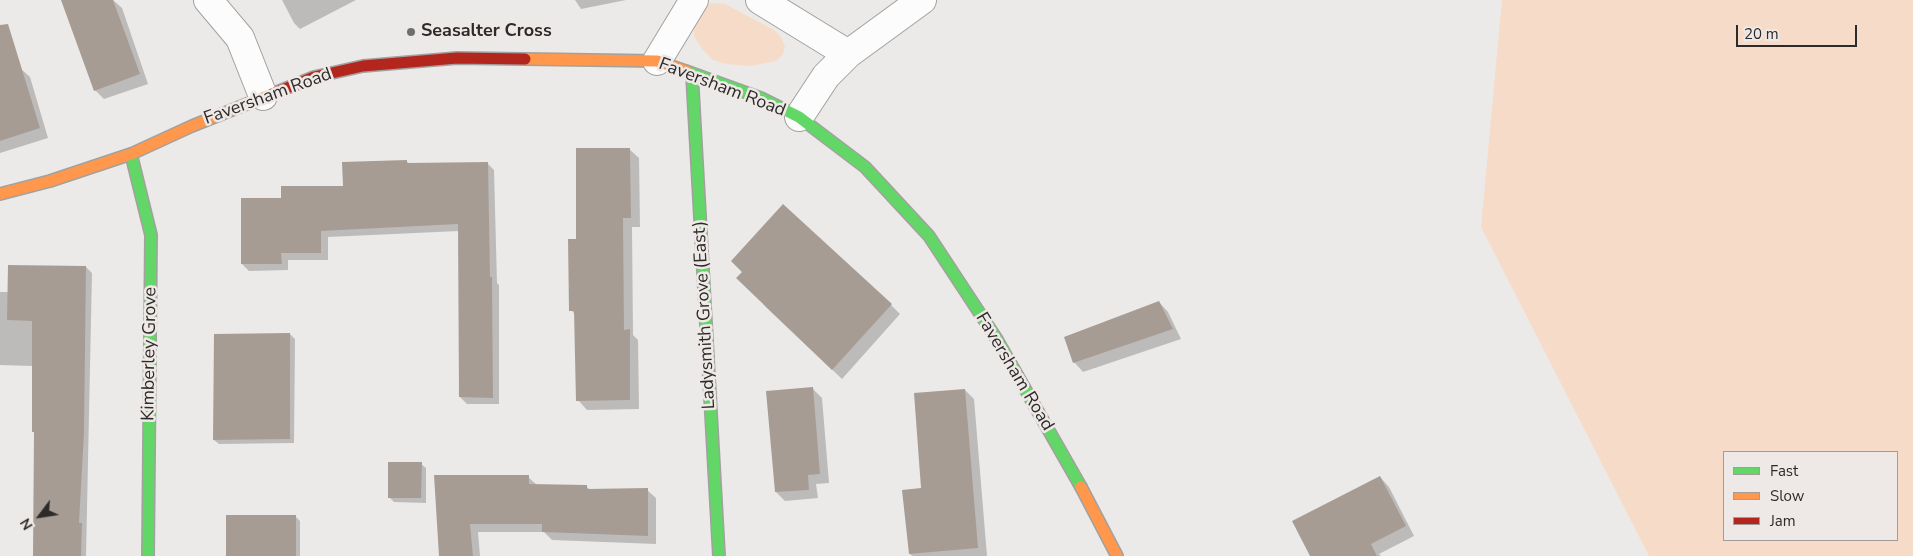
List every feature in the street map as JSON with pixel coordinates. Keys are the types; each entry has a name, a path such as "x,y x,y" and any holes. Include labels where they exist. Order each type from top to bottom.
{"street":[{"path":"208,0 221,13 240,38 263,96"},
{"path":"657,61 694,0"},
{"path":"760,0 848,54"},
{"path":"799,117 826,76 848,54 922,0"},
{"name":"Faversham Road","path":"0,194 50,181 131,154 192,126 314,76 372,65 457,58 657,61 761,98 799,117 865,167 929,236 996,338 1102,524 1117,556"},
{"name":"Ladysmith Grove (East)","path":"692,74 718,556"},
{"name":"Kimberley Grove","path":"131,154 151,235 148,556"}],"shaded area":[{"path":"1502,0 1913,0 1913,556 1649,556 1481,227"},
{"path":"712,3 725,4 774,30 781,37 785,47 783,54 776,61 750,66 727,64 713,60 702,49 694,36 694,20 703,7"}],"building":[{"path":"61,0 113,0 140,74 94,91"},
{"path":"8,24 40,128 0,141 0,25"},
{"path":"576,148 630,148 631,218 623,218 624,330 630,329 630,400 576,401 574,311 569,311 568,239 576,239"},
{"path":"407,160 407,163 488,162 490,277 492,277 493,398 459,397 458,224 321,231 321,253 281,253 282,264 241,264 241,198 281,198 281,186 343,186 342,162"},
{"path":"783,204 892,304 832,370 736,278 742,272 731,261"},
{"path":"8,265 86,266 84,433 79,523 82,523 81,556 33,556 34,432 32,432 32,321 7,320"},
{"path":"1159,301 1173,329 1073,363 1064,337"},
{"path":"290,333 290,439 213,440 214,334"},
{"path":"813,387 820,474 808,475 809,490 775,492 766,391"},
{"path":"965,389 978,548 909,554 902,490 921,488 914,393"},
{"path":"388,462 422,462 421,498 388,498"},
{"path":"434,475 529,475 529,484 587,485 587,489 648,488 648,536 542,532 542,524 470,524 473,556 439,556"},
{"path":"1380,476 1406,526 1371,544 1377,556 1310,556 1292,521"},
{"path":"226,515 296,515 296,556 226,556"}],"traffic: fast":[{"path":"686,71 761,98 799,117 865,167 929,236 996,338 1081,487"},
{"path":"692,74 719,556"},
{"path":"131,154 151,235 148,556"}],"traffic: slow":[{"path":"525,59 657,61 686,71"},
{"path":"0,194 50,181 131,154 192,126 272,94"},
{"path":"1081,487 1117,556"}],"traffic: jam":[{"path":"272,94 314,77 363,66 457,58 525,59"}],"place":[{"name":"Seasalter Cross","path":"411,32"}]}
